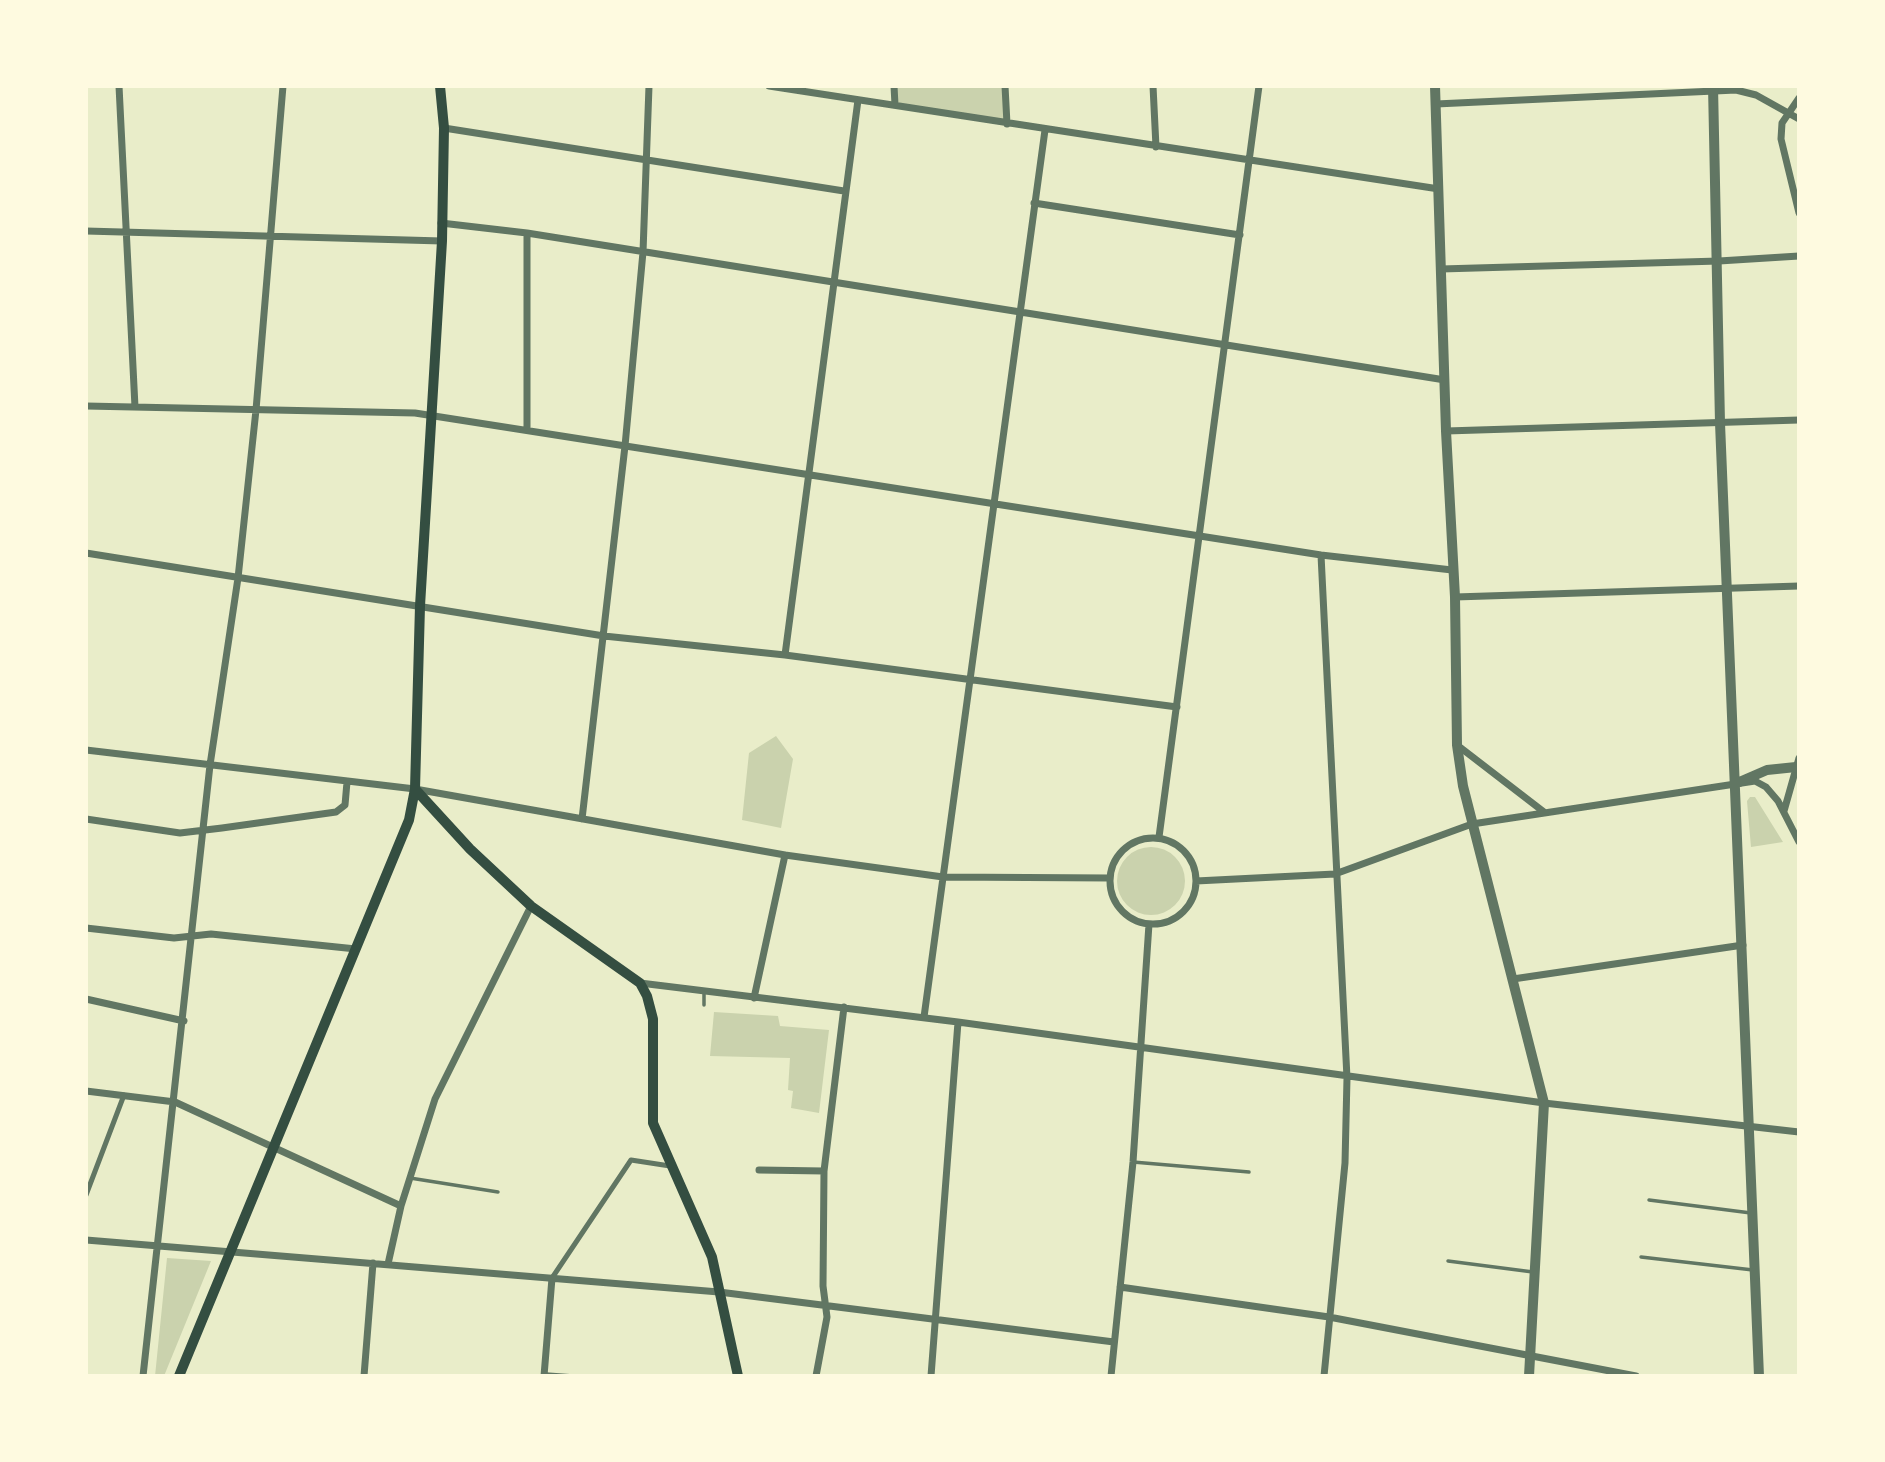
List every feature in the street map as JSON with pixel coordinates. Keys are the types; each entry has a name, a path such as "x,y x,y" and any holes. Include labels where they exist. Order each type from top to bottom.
{"main road":[{"path":"178,1376 409,820 415,789 421,606 442,241 444,128 440,86"},
{"path":"415,789 470,849 531,906 640,984 651,1006 653,1019 653,1123 712,1257 738,1376"}],"street":[{"path":"120,86 135,407"},
{"path":"143,1376 211,765 238,578 256,410 283,86"},
{"path":"582,819 625,446 643,252 649,86"},
{"path":"769,86 1438,189"},
{"path":"894,86 895,105"},
{"path":"1005,86 1007,124"},
{"path":"1153,86 1156,147"},
{"path":"1159,837 1259,86"},
{"path":"1435,86 1446,431 1455,597 1457,745 1472,824 1544,1103 1529,1376"},
{"path":"1436,104 1713,88 1756,94 1799,119"},
{"path":"1713,88 1719,261 1720,423 1737,783 1747,1127 1754,1213 1759,1376"},
{"path":"1799,97 1782,123 1781,139 1799,213"},
{"path":"785,655 858,100"},
{"path":"444,128 844,191"},
{"path":"924,1017 1045,130"},
{"path":"1034,203 1240,235"},
{"path":"442,223 527,233 1445,380"},
{"path":"86,231 442,241"},
{"path":"527,233 527,430"},
{"path":"1441,269 1799,256"},
{"path":"86,406 433,416 1321,555 1452,570"},
{"path":"1446,431 1799,420"},
{"path":"86,553 604,636 785,655 1177,707"},
{"path":"1321,555 1347,1078 1345,1163 1324,1376"},
{"path":"1455,597 1799,586"},
{"path":"1457,745 1544,812"},
{"path":"86,750 415,789 785,855 943,877 1110,878"},
{"path":"1737,783 1767,770 1797,762 1784,811"},
{"path":"86,819 180,832 204,830 336,811 345,806 347,782"},
{"path":"1196,881 1335,874 1472,824 1737,783 1762,784 1784,811 1799,842"},
{"path":"1159,837 1184,852 1193,865 1196,881 1192,898 1182,912 1167,921 1149,924 1123,913 1112,897 1110,878 1115,860 1127,846 1139,840 1159,837"},
{"path":"754,998 785,855"},
{"path":"388,1264 401,1206 435,1099 531,906"},
{"path":"1111,1376 1133,1162 1149,924"},
{"path":"86,928 174,938 211,934 356,949"},
{"path":"1513,979 1743,945"},
{"path":"640,984 924,1017 1347,1078 1799,1132"},
{"path":"86,999 184,1021"},
{"path":"816,1376 827,1317 824,1303 824,1171 844,1007"},
{"path":"931,1376 958,1022"},
{"path":"86,1091 175,1102 401,1206"},
{"path":"86,1195 124,1095"},
{"path":"544,1375 552,1278 631,1160 670,1166"},
{"path":"759,1170 824,1171"},
{"path":"86,1240 719,1292 824,1303 1114,1342"},
{"path":"364,1376 373,1263"},
{"path":"1120,1287 1329,1317 1636,1376"}],"lane":[{"path":"704,993 704,1005"},
{"path":"1133,1162 1249,1172"},
{"path":"410,1178 498,1192"},
{"path":"1649,1200 1754,1213"},
{"path":"1642,1257 1755,1270"},
{"path":"1448,1261 1535,1273"},
{"path":"544,1375 573,1376"}],"green space":[{"path":"894,86 1005,86 1007,124 895,105"},
{"path":"776,736 793,759 781,828 742,820 749,753"},
{"path":"1750,797 1755,797 1783,842 1751,847 1747,801"},
{"path":"1158,847 1179,862 1185,874 1183,894 1175,905 1158,915 1144,915 1127,905 1119,894 1117,874 1127,857 1138,849"},
{"path":"714,1012 778,1016 780,1026 829,1030 819,1113 791,1108 793,1091 788,1090 790,1058 710,1056"},
{"path":"167,1258 211,1261 164,1376 155,1376"}]}
